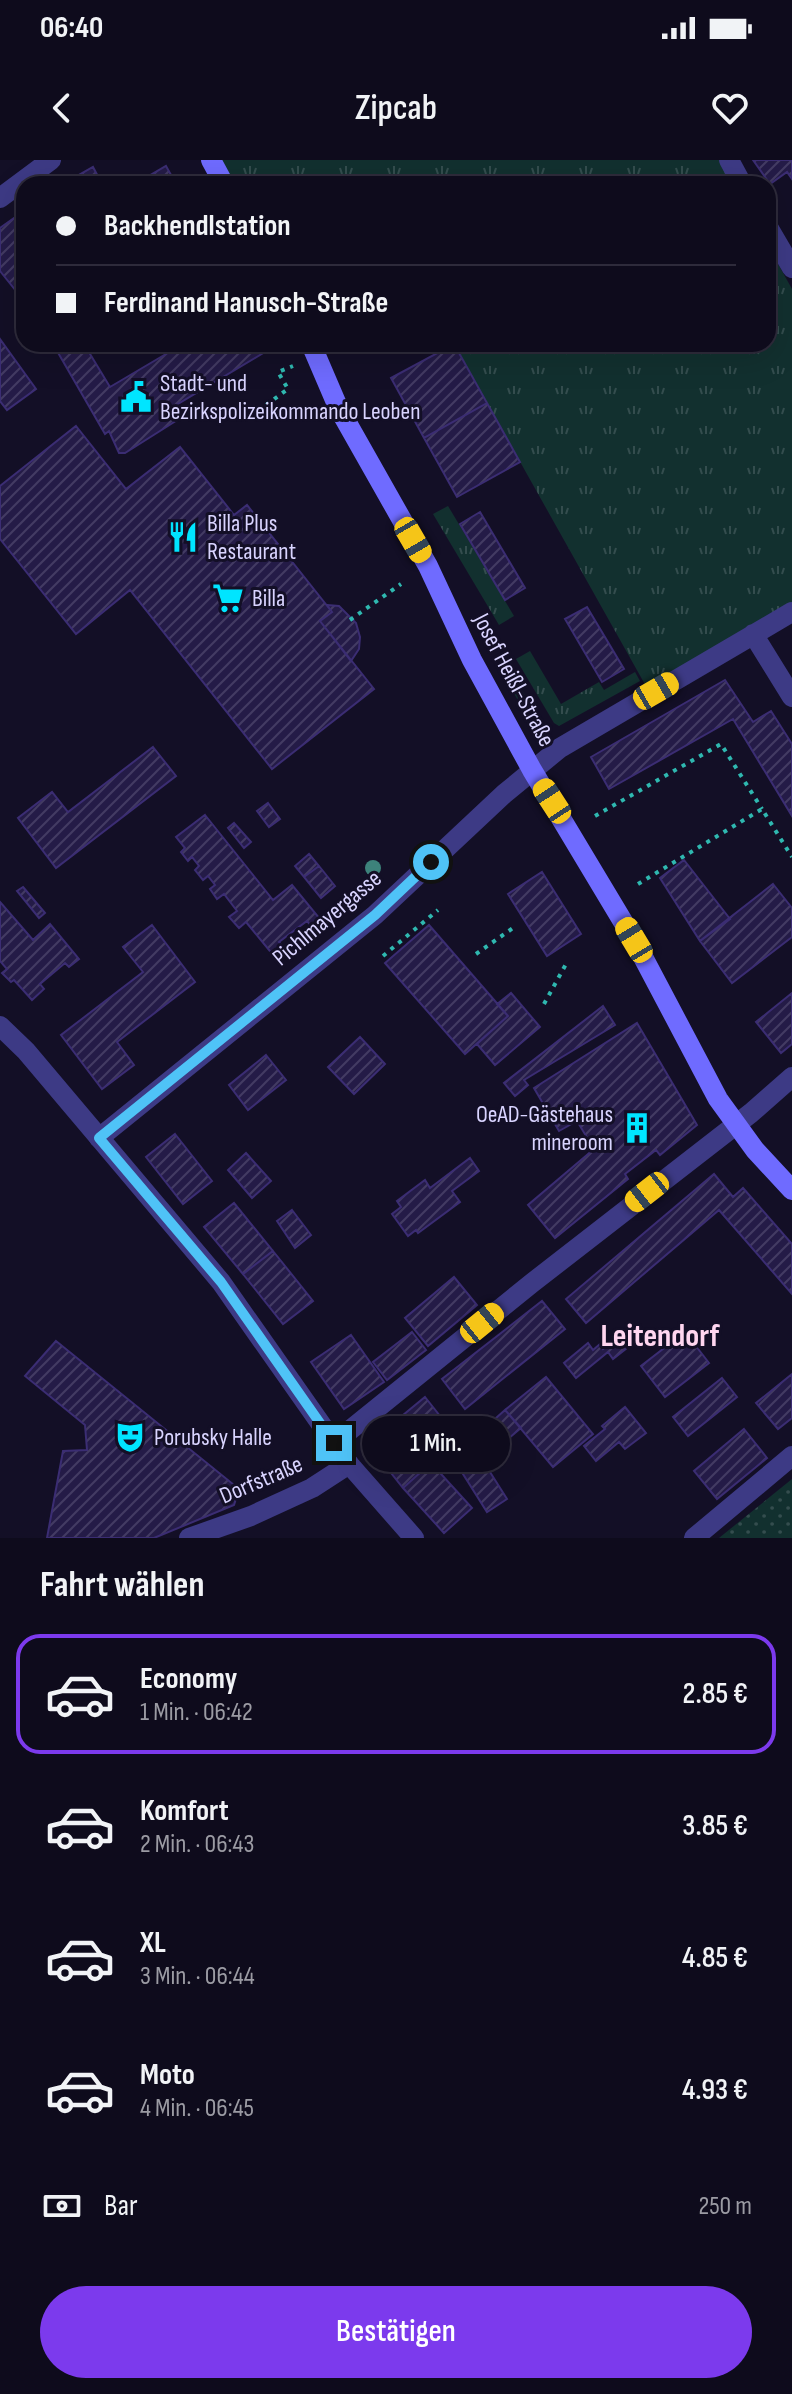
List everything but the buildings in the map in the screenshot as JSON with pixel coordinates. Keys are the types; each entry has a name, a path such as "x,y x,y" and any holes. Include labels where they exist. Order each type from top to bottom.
{"main road":[{"name":"Josef Heißl-Straße","path":"314,352 338,407 428,566 472,660 532,770 634,940 710,1085 755,1150 792,1190"}],"street":[{"path":"30,176 51,160"},
{"path":"776,241 792,268"},
{"name":"Pichlmayergasse","path":"99,1138 375,915 532,770 560,748 792,612"},
{"path":"753,634 792,697"},
{"path":"0,1026 26,1051 221,1282 349,1464 414,1538"},
{"path":"334,1443 792,1077"},
{"path":"694,1538 792,1456"},
{"name":"Dorfstraße","path":"189,1538 251,1516 312,1488 349,1464"}],"path":[{"path":"266,405 288,389 278,372 293,366"},
{"path":"350,620 401,584"},
{"path":"595,816 721,744 792,857"},
{"path":"638,884 762,809"},
{"path":"383,956 438,910"},
{"path":"476,954 513,928"},
{"path":"544,1004 566,964"}],"green space":[{"path":"211,160 719,160 728,176 220,176"},
{"path":"776,260 792,289 792,603 647,688 458,352 776,352"},
{"path":"448,506 514,616 499,625 433,514"},
{"path":"530,651 561,704 599,682 604,690 635,672 640,681 559,726 554,723 516,659"},
{"path":"508,666 533,709 525,713 501,670"},
{"path":"792,1479 792,1538 719,1538"}],"place":[{"name":"Stadt- und Bezirkspolizeikommando Leoben","path":"136,397"},
{"name":"Billa Plus Restaurant","path":"183,537"},
{"name":"Billa","path":"228,598"},
{"name":"OeAD-Gästehaus mineroom","path":"637,1128"},
{"name":"Porubsky Halle","path":"130,1437"}],"district":[{"name":"Leitendorf","path":"660,1336"}],"route":[{"path":"334,1443 221,1282 99,1138 375,915 431,862"}]}
